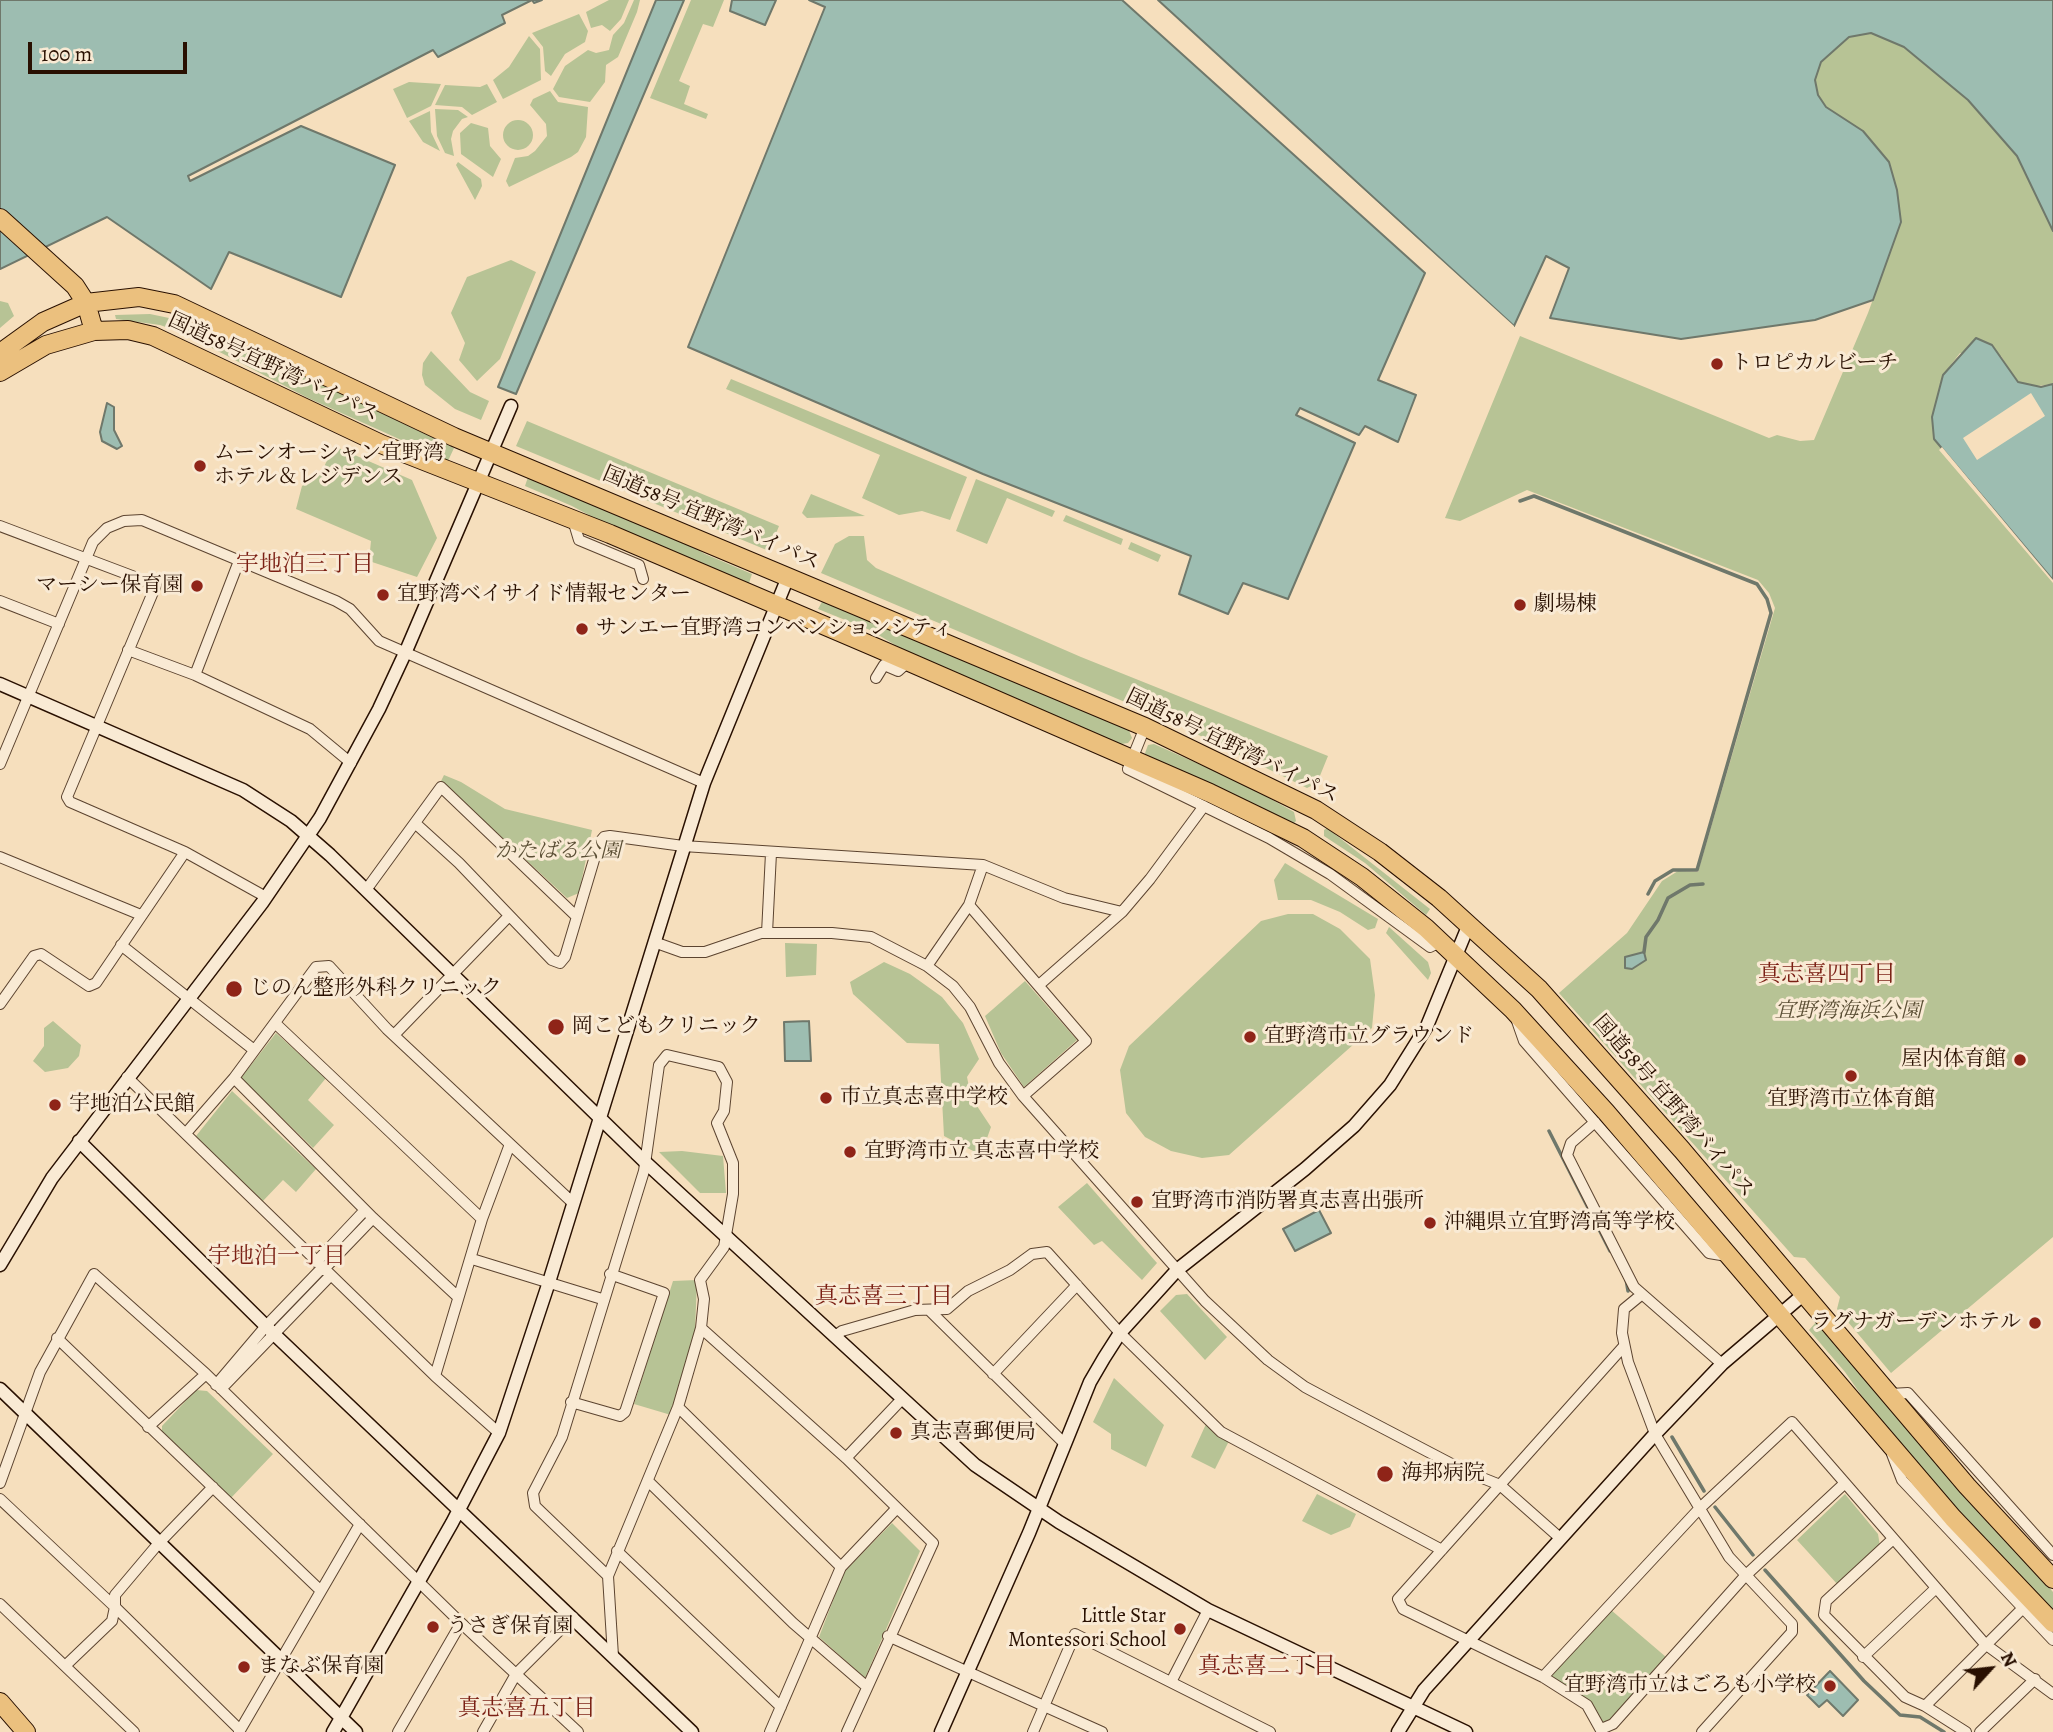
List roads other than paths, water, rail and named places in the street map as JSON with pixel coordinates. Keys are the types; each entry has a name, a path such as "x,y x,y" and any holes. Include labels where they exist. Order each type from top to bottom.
{"highway":[{"path":"0,218 53,263 75,286 86,303 94,331"},
{"name":"国道58号宜野湾バイパス","path":"0,353 43,322 86,303 139,297 174,304 378,401"},
{"name":"国道58号宜野湾バイパス","path":"0,372 46,345 94,331 128,330 165,340 313,414 477,482"},
{"name":"国道58号 宜野湾バイパス","path":"378,401 1145,727 1316,810 1380,852 1469,924 1539,989 1889,1394 2053,1578"},
{"path":"477,482 573,520 1132,758 1303,838 1362,877 1443,941 1513,1010 1731,1256 2026,1606 2053,1623"},
{"path":"0,1702 26,1732"}],"street":[{"path":"0,1265 52,1178 266,897 309,836 351,763 406,652 511,406"},
{"path":"0,764 93,542 107,528 124,521 142,520 336,601 350,609 379,641 704,783"},
{"path":"573,520 579,540 639,565 643,579"},
{"path":"0,526 156,585 67,797 70,803 185,852 266,897"},
{"path":"195,675 239,561"},
{"path":"333,1732 459,1510 499,1433 549,1282 704,783 788,577"},
{"path":"0,601 59,624"},
{"path":"128,650 195,675 310,729 351,763"},
{"path":"876,678 884,665 898,671 908,662"},
{"path":"0,684 243,789 309,836 600,1115 644,1161 975,1465 1039,1508 1208,1610 1466,1732"},
{"path":"1145,727 1128,769 1269,838 1330,874 1430,947 1443,941"},
{"path":"366,890 440,787 577,917"},
{"path":"1039,985 1122,912 1150,880 1204,806"},
{"path":"415,823 459,863 552,960 560,963 565,957 604,837 771,853 983,865 1065,898 1122,912"},
{"path":"0,1004 34,956 41,954 89,986 96,984 185,852"},
{"path":"768,933 771,853"},
{"path":"0,857 141,915"},
{"path":"927,966 969,905 983,865"},
{"path":"969,905 1086,1041 1023,1096"},
{"path":"394,1035 509,916"},
{"path":"941,1732 1039,1508 1090,1382 1120,1333 1177,1270 1354,1126 1408,1060 1427,1026 1469,924"},
{"path":"654,942 682,952 705,952 768,933 832,933 871,937 927,966 953,986 970,1007 999,1063 1023,1096 1177,1270 1268,1360 1305,1387 1465,1471 1500,1485 1560,1538"},
{"path":"121,945 254,1051"},
{"path":"187,1132 234,1078 316,967 329,967 394,1035 573,1203"},
{"path":"1513,1010 1524,1041 1709,1253 1731,1256"},
{"path":"275,1023 482,1219"},
{"path":"608,1576 534,1506 533,1493 562,1437 644,1161 653,1120 659,1065 667,1055 719,1067 727,1082 724,1111 717,1123 733,1163 733,1194 726,1238 700,1280 704,1300 701,1328 678,1407 608,1576 608,1612 614,1656"},
{"path":"127,1077 187,1132 323,1269 499,1433"},
{"path":"234,1078 373,1218 458,1297"},
{"path":"1595,1122 1571,1143 1567,1155 1641,1294 1722,1364"},
{"path":"79,1141 270,1330 692,1732"},
{"path":"435,1376 482,1219 510,1144"},
{"path":"323,1269 365,1210"},
{"path":"218,1387 323,1269 373,1218"},
{"path":"835,1336 842,1331 915,1310 947,1309 968,1291 1040,1253 1047,1252 1120,1333 1221,1432 1442,1550"},
{"path":"472,1259 602,1299"},
{"path":"0,1483 24,1411 57,1338 94,1274 206,1374 516,1674 568,1728 578,1732"},
{"path":"571,1402 620,1416 625,1412 664,1293 610,1274"},
{"path":"993,1374 1077,1285"},
{"path":"1641,1294 1624,1309 1622,1333 1655,1434 1729,1557 1792,1623 1792,1632 1702,1732"},
{"path":"1398,1732 1412,1706 1467,1641 1655,1434 1722,1364 1804,1294"},
{"path":"929,1310 1065,1444"},
{"path":"701,1328 846,1458 933,1543 888,1636 847,1732"},
{"path":"57,1338 320,1590"},
{"path":"1625,1346 1398,1599 1402,1609 1543,1677 1587,1705 1602,1731 1613,1724 1745,1576 1845,1483"},
{"path":"148,1427 206,1374"},
{"path":"0,1389 356,1732"},
{"path":"1889,1394 1908,1393 2053,1555"},
{"path":"846,1458 902,1399"},
{"path":"678,1407 841,1567"},
{"path":"1543,1677 1699,1509 1792,1422 1985,1644 2053,1694"},
{"path":"648,1481 811,1638 866,1686"},
{"path":"65,1666 112,1621 115,1595 158,1544 213,1488"},
{"path":"0,1499 115,1607 240,1731 359,1524"},
{"path":"770,1732 841,1567 897,1508"},
{"path":"1893,1539 1823,1608 1824,1615 1905,1697 1925,1706 1966,1732"},
{"path":"617,1551 781,1707"},
{"path":"1863,1657 1935,1589"},
{"path":"0,1604 134,1732"},
{"path":"1925,1706 2026,1606 2053,1640"},
{"path":"1171,1682 1208,1610"},
{"path":"483,1732 516,1674 573,1617"},
{"path":"398,1732 461,1623"},
{"path":"1033,1732 1075,1634 1270,1732"},
{"path":"888,1636 1045,1704 1102,1732"},
{"path":"1980,1732 2035,1679"}],"waterway":[{"path":"1520,501 1534,496 1757,584 1767,599 1771,613 1697,870 1673,870 1655,881 1648,894"},
{"path":"1644,952 1646,937 1668,898 1690,885 1703,884"},
{"path":"1549,1131 1610,1251"},
{"path":"1626,1279 1628,1291"},
{"path":"1672,1437 1704,1491"},
{"path":"1715,1507 1753,1555"},
{"path":"1765,1570 1864,1681 1900,1715 1920,1717 1944,1732"}],"place":[{"name":"トロピカルビーチ","path":"1717,364"},
{"name":"ムーンオーシャン宜野湾 ホテル＆レジデンス","path":"200,466"},
{"name":"マーシー保育園","path":"197,586"},
{"name":"宜野湾ベイサイド情報センター","path":"383,595"},
{"name":"劇場棟","path":"1520,605"},
{"name":"サンエー宜野湾コンベンションシティ","path":"582,629"},
{"name":"じのん整形外科クリニック","path":"234,989"},
{"name":"岡こどもクリニック","path":"556,1027"},
{"name":"宜野湾市立グラウンド","path":"1250,1037"},
{"name":"屋内体育館","path":"2020,1060"},
{"name":"宜野湾市立体育館","path":"1851,1076"},
{"name":"市立真志喜中学校","path":"826,1098"},
{"name":"宇地泊公民館","path":"55,1105"},
{"name":"宜野湾市立 真志喜中学校","path":"850,1152"},
{"name":"宜野湾市消防署真志喜出張所","path":"1137,1202"},
{"name":"沖縄県立宜野湾高等学校","path":"1430,1223"},
{"name":"ラグナガーデンホテル","path":"2035,1323"},
{"name":"真志喜郵便局","path":"896,1433"},
{"name":"海邦病院","path":"1385,1474"},
{"name":"うさぎ保育園","path":"433,1627"},
{"name":"Little Star Montessori School","path":"1180,1629"},
{"name":"まなぶ保育園","path":"244,1667"},
{"name":"宜野湾市立はごろも小学校","path":"1830,1686"}],"district":[{"name":"宇地泊三丁目","path":"305,565"},
{"name":"真志喜四丁目","path":"1827,975"},
{"name":"宇地泊一丁目","path":"277,1257"},
{"name":"真志喜三丁目","path":"884,1297"},
{"name":"真志喜二丁目","path":"1267,1667"},
{"name":"真志喜五丁目","path":"527,1709"}],"park label":[{"name":"かたばる公園","path":"558,852"},
{"name":"宜野湾海浜公園","path":"1848,1012"}]}
